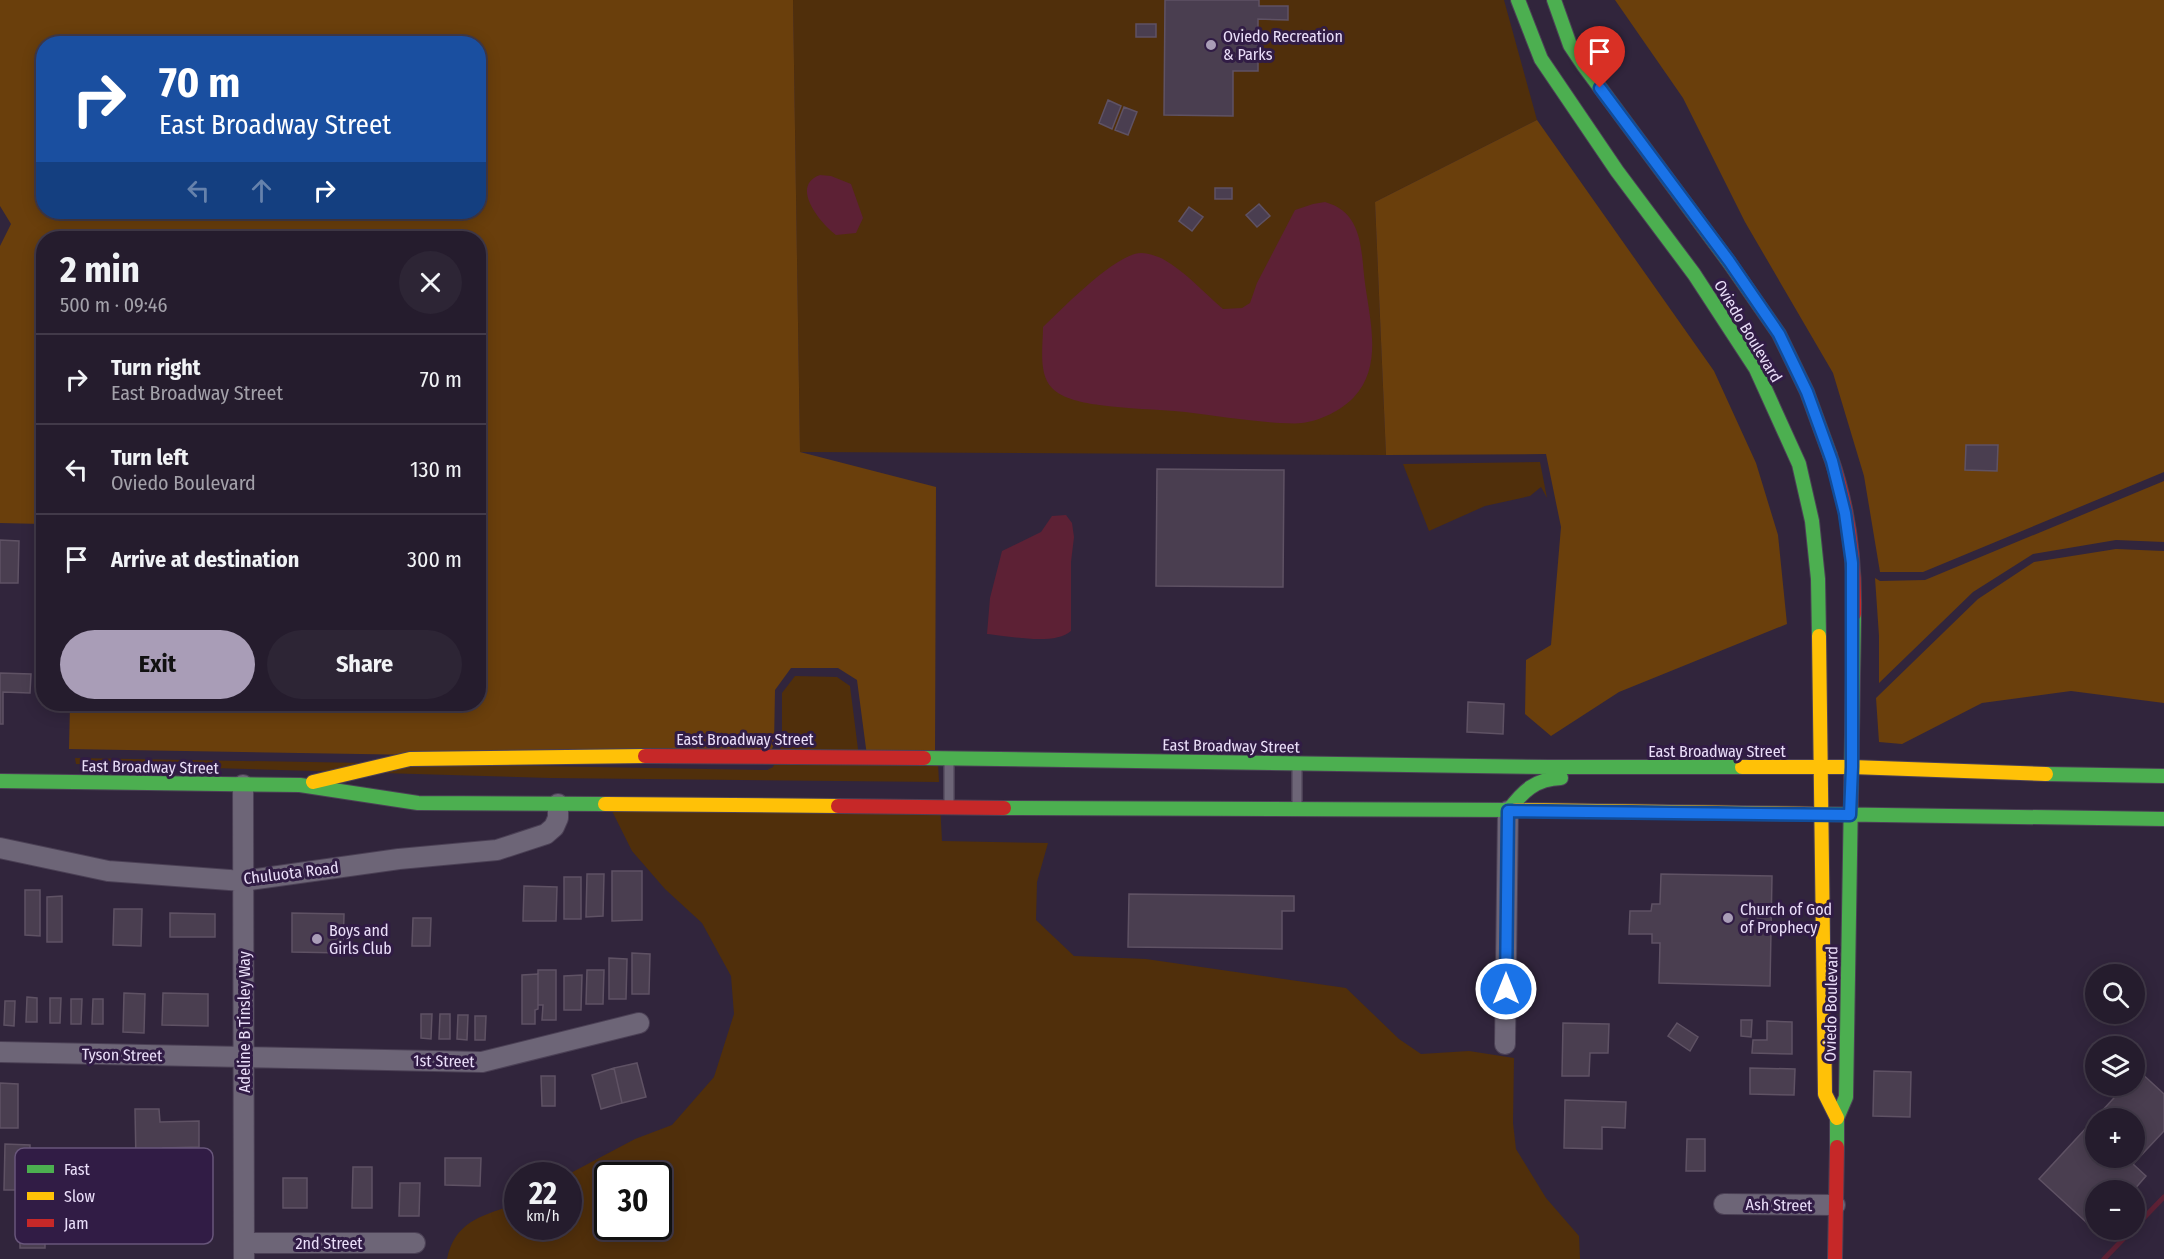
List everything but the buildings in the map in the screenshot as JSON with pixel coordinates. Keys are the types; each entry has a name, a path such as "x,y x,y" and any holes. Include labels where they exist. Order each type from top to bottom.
{"main road":[{"name":"Oviedo Boulevard","path":"1518,0 1541,58 1617,171 1694,274 1756,369 1799,464 1812,521 1818,579 1825,1094 1837,1118"},
{"name":"Oviedo Boulevard","path":"1554,0 1575,52 1729,261 1779,334 1807,392 1832,461 1845,513 1852,563 1852,767 1846,1097 1837,1118 1834,1259"},
{"name":"East Broadway Street","path":"300,785 410,759 722,755 1717,768 1852,767 2115,777 2164,776"},
{"path":"1508,811 1528,785 1540,780 1552,778 1690,780 1717,768"},
{"name":"East Broadway Street","path":"0,781 300,785 418,803 1297,810 1358,808 2164,819"}],"street":[{"name":"Adeline B Tinsley Way","path":"243,785 244,1251"},
{"name":"Chuluota Road","path":"0,848 108,871 243,881 399,859 497,850 546,834 554,827 558,818 558,804"},
{"path":"1505,1044 1508,811"},
{"name":"1st Street","path":"244,1058 482,1062 639,1023"},
{"name":"Tyson Street","path":"0,1052 244,1058"},
{"name":"Ash Street","path":"1724,1204 1834,1205"},
{"name":"2nd Street","path":"244,1251 415,1243"}],"lane":[{"path":"949,758 949,807"},
{"path":"1297,763 1297,810"}],"shaded area":[{"path":"0,0 793,0 800,452 936,487 935,756 867,756 857,680 838,668 791,668 775,690 774,744 767,761 69,749 70,711 486,711 486,231 36,231 36,524 0,523 0,246 11,224 0,206"},
{"name":"Oviedo Recreation & Parks","path":"793,0 1504,0 1537,120 1375,202 1386,455 800,452"},
{"path":"1615,0 2164,0 2164,472 1923,572 1880,572 1864,476 1833,373 1745,222 1683,98"},
{"path":"1537,120 1714,371 1756,463 1778,535 1787,624 1619,692 1551,736 1525,714 1526,660 1551,645 1561,527 1546,454 1386,455 1375,202"},
{"path":"820,175 831,176 851,184 863,218 856,233 836,235 816,214 807,196 807,187 811,180"},
{"path":"1325,202 1345,213 1352,221 1360,240 1372,338 1369,370 1363,384 1349,402 1337,410 1316,420 1302,423 1256,421 1087,403 1056,392 1048,382 1042,359 1043,327 1090,283 1118,262 1130,255 1141,253 1158,257 1194,282 1223,309 1242,308 1250,303 1257,283 1295,210"},
{"path":"1540,462 1547,498 1541,487 1530,496 1485,506 1429,531 1403,464"},
{"path":"2164,481 2164,542 2116,540 2033,554 1973,592 1879,683 1875,578 1880,581 1925,580"},
{"path":"1066,515 1072,523 1074,537 1071,562 1071,631 1064,636 1043,639 987,634 990,598 1002,551 1041,532 1052,516"},
{"path":"2116,549 2164,551 2164,703 2071,691 1982,703 1902,744 1879,742 1876,698 1978,599 2034,562"},
{"path":"795,676 837,677 850,686 859,757 938,763 939,782 550,778 76,764 75,758 767,770 773,767 782,744 782,693"},
{"path":"606,799 940,803 942,841 1048,843 1037,882 1036,920 1074,956 1146,959 1346,988 1399,1039 1421,1054 1469,1051 1514,1058 1513,1123 1516,1149 1546,1198 1579,1236 1580,1259 447,1259 451,1246 464,1227 483,1216 504,1209 504,1240 582,1240 582,1167 635,1139 672,1125 714,1077 734,1014 731,976 702,923 665,889 632,851"}],"waterway":[{"path":"2145,1217 2164,1197"},
{"path":"2104,1259 2122,1240"}],"traffic: fast":[{"path":"1518,0 1541,59 1617,171 1694,274 1756,369 1799,464 1812,521 1818,579 1819,636"},
{"path":"1554,0 1570,45 1584,66 1729,262 1779,334 1807,392 1830,455"},
{"path":"1837,1147 1837,1118 1846,1097 1854,614"},
{"path":"924,758 1550,767 1742,767"},
{"path":"2046,774 2164,776"},
{"path":"1508,811 1530,787 1544,781 1561,778"},
{"path":"0,781 300,785 418,803 605,804"},
{"path":"1004,808 1516,810"},
{"path":"1815,814 2164,819"}],"traffic: slow":[{"path":"1819,636 1825,1094 1837,1118"},
{"path":"313,782 410,759 645,756"},
{"path":"1742,767 1852,767 2046,774"},
{"path":"605,804 838,806"},
{"path":"1516,810 1815,814"}],"traffic: jam":[{"path":"1830,455 1846,514 1853,574 1854,614"},
{"path":"645,756 924,758"},
{"path":"838,806 1004,808"},
{"path":"1835,1259 1837,1147"}],"place":[{"name":"Oviedo Recreation & Parks","path":"1211,45"},
{"name":"Church of God of Prophecy","path":"1728,918"},
{"name":"Boys and Girls Club","path":"317,939"}],"route":[{"path":"1506,989 1508,811 1850,815 1854,607 1852,563 1845,513 1832,461 1807,392 1779,334 1729,261 1600,88"}]}
